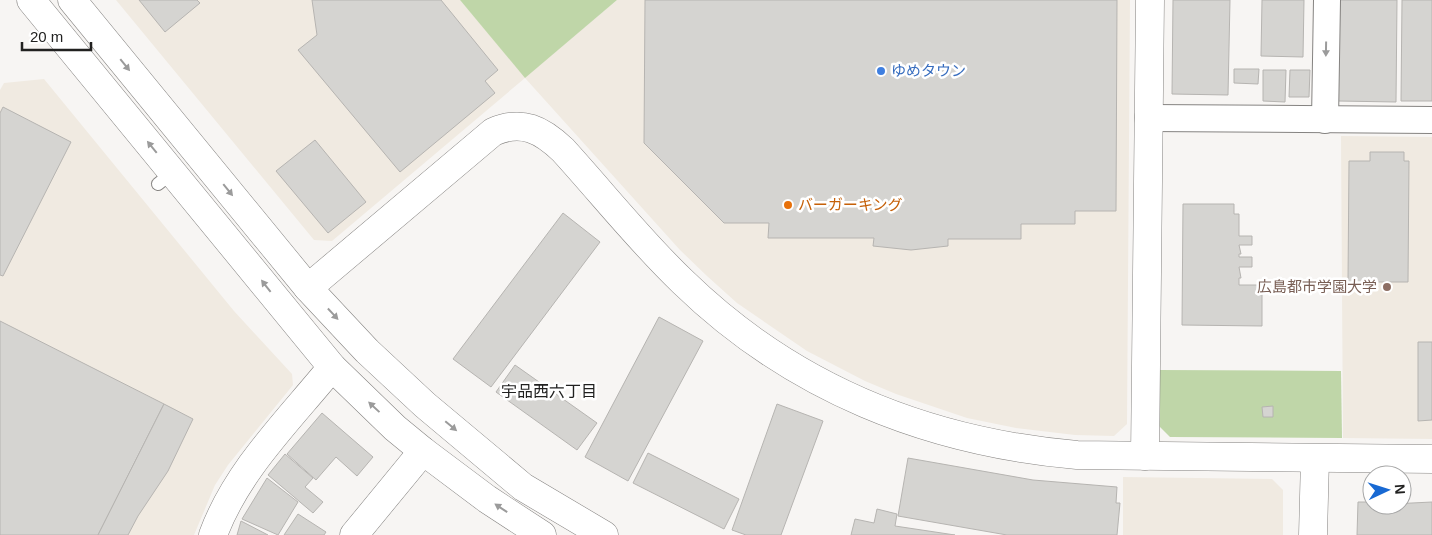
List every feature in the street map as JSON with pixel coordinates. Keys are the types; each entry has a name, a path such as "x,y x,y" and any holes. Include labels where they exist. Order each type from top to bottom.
{"street":[{"path":"31,0 165,178 332,367 396,428 423,450 487,499 542,535"},
{"path":"72,0 308,288 367,351 425,405 523,487 604,535"},
{"path":"1145,456 1150,0"},
{"path":"1325,120 1326,0"},
{"path":"1148,118 1432,120"},
{"path":"308,288 493,132 512,126 532,127 544,133 563,150 662,260 702,300 768,351 820,382 881,411 972,440 1043,452 1098,456 1432,459"},
{"path":"213,535 224,510 241,480 332,367"},
{"path":"354,535 423,450"},
{"path":"1313,535 1315,459"}],"shaded area":[{"path":"116,0 460,0 525,77 617,0 1130,0 1127,424 1114,436 1075,435 1016,428 967,418 896,394 865,381 807,351 737,303 680,250 525,78 332,241 314,240"},
{"path":"44,79 234,311 292,374 293,385 228,465 215,485 194,535 0,535 0,90 4,83"},
{"name":"広島都市学園大学","path":"1341,136 1432,137 1432,439 1343,438"},
{"path":"1123,477 1272,479 1283,490 1283,535 1123,535"}],"green space":[{"path":"460,0 617,0 525,78"},
{"path":"1158,370 1341,371 1342,438 1170,437 1158,425"}],"building":[{"path":"139,0 197,0 200,3 165,32"},
{"path":"312,0 441,0 498,70 485,81 495,93 400,172 298,50 317,35"},
{"name":"ゆめタウン","path":"645,0 1117,0 1116,211 1075,211 1075,224 1021,224 1021,239 948,239 948,246 911,250 873,246 874,238 768,238 769,223 724,223 644,143"},
{"path":"1173,0 1230,0 1228,95 1172,94"},
{"path":"1262,0 1304,0 1303,57 1261,56"},
{"path":"1340,0 1397,0 1396,102 1338,101"},
{"path":"1402,0 1432,0 1432,101 1401,101"},
{"path":"1234,69 1259,69 1258,84 1234,83"},
{"path":"1263,70 1286,70 1285,102 1263,101"},
{"path":"1290,70 1310,70 1309,97 1289,97"},
{"path":"3,107 71,142 3,276 0,275 0,113"},
{"path":"315,140 366,202 328,233 276,171"},
{"path":"1370,152 1404,152 1404,161 1409,161 1408,282 1348,282 1349,161 1370,161"},
{"path":"1183,204 1234,204 1234,214 1239,214 1239,236 1252,236 1252,245 1239,245 1241,254 1239,254 1239,257 1252,257 1252,267 1239,267 1241,278 1239,278 1239,285 1262,285 1262,326 1182,325"},
{"path":"563,213 600,242 491,387 453,359"},
{"path":"659,317 703,341 628,481 585,457"},
{"path":"0,321 164,404 98,535 0,535"},
{"path":"1418,342 1432,342 1432,420 1418,421"},
{"path":"515,365 597,423 577,450 496,392"},
{"path":"164,404 193,419 168,471 138,516 128,535 98,535"},
{"path":"777,404 823,421 781,535 746,535 732,530"},
{"path":"1273,406 1273,417 1263,417 1262,407"},
{"path":"322,413 373,457 357,476 336,457 316,480 287,454"},
{"path":"648,453 739,499 724,529 633,483"},
{"path":"285,454 313,478 305,487 323,502 313,513 268,475"},
{"path":"908,458 1033,480 1117,487 1116,503 1120,503 1117,535 1007,535 898,516"},
{"path":"267,478 298,502 278,535 242,519"},
{"path":"1358,502 1362,502 1362,515 1412,515 1412,503 1432,502 1432,535 1357,535"},
{"path":"877,509 897,514 895,526 955,535 851,535 855,519 874,523"},
{"path":"298,514 326,532 324,535 284,535"},
{"path":"241,521 268,535 237,535"}],"place":[{"name":"ゆめタウン","path":"881,71"},
{"name":"バーガーキング","path":"788,205"},
{"name":"広島都市学園大学","path":"1387,287"}],"district":[{"name":"宇品西六丁目","path":"549,391"}]}
